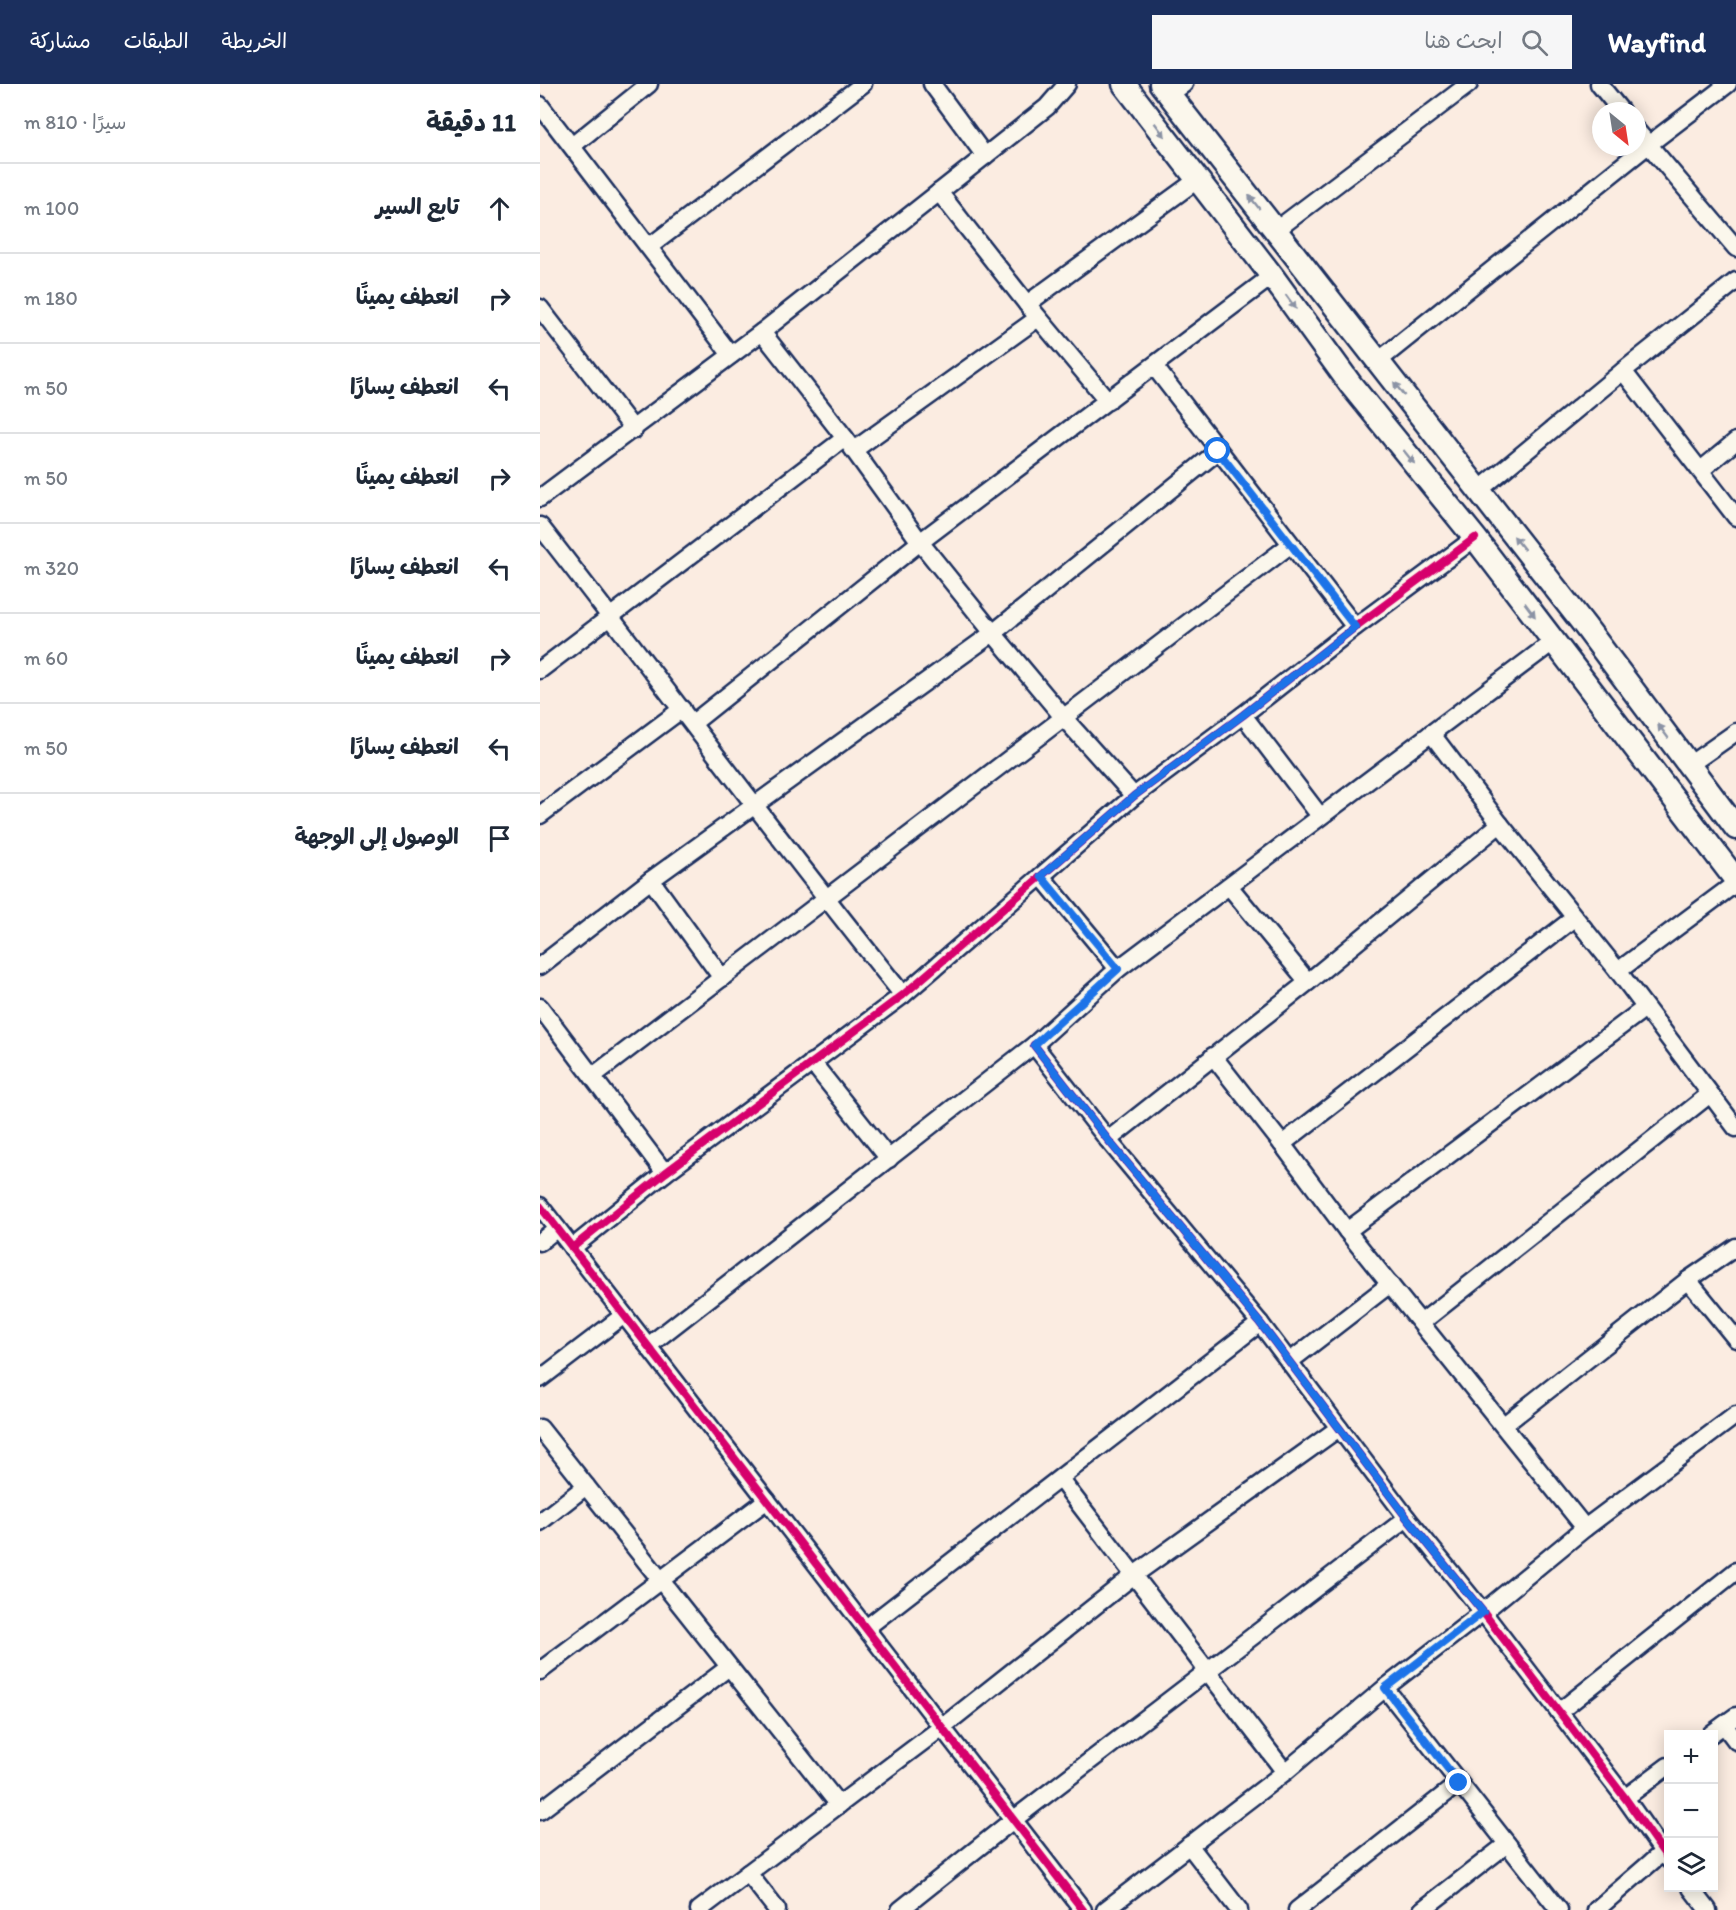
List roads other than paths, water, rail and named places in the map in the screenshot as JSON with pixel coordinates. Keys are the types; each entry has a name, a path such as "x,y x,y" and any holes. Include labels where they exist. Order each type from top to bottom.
{"main road":[{"path":"1124,84 1272,276 1351,385 1475,538 1736,882"},
{"path":"1172,88 1276,230 1585,626 1736,828"}],"street":[{"path":"572,146 649,84"},
{"path":"649,247 863,84"},
{"path":"932,84 985,156"},
{"path":"540,498 634,430 762,332 1047,107 1067,84"},
{"path":"1276,230 1469,84"},
{"path":"1599,84 1614,102"},
{"path":"1377,362 1648,145 1728,84"},
{"path":"540,105 731,355"},
{"path":"1646,142 1736,248"},
{"path":"1027,304 1197,180"},
{"path":"939,192 1107,401"},
{"path":"693,723 920,542 1272,276"},
{"path":"1478,491 1623,370 1736,281"},
{"path":"540,670 849,444 1038,318"},
{"path":"543,319 634,430"},
{"path":"762,332 849,444 920,542 1064,718 1134,796"},
{"path":"1154,366 1355,627"},
{"path":"1623,370 1736,517"},
{"path":"1701,470 1736,441"},
{"path":"540,966 651,880 993,633 1218,451"},
{"path":"540,526 693,723 826,900 903,995"},
{"path":"572,1248 665,1173 903,995 1134,796 1475,538"},
{"path":"593,1076 1290,545"},
{"path":"648,1346 1034,1045 1118,969 1554,641"},
{"path":"540,815 682,709"},
{"path":"1243,715 1320,816"},
{"path":"1689,765 1736,732"},
{"path":"1431,734 1618,971 1736,1128"},
{"path":"1108,1140 1308,982 1500,824"},
{"path":"1041,876 1118,969"},
{"path":"651,880 722,978"},
{"path":"1618,971 1736,882"},
{"path":"1229,886 1308,982"},
{"path":"1282,1144 1574,918"},
{"path":"540,1007 665,1173"},
{"path":"1347,1231 1645,1008"},
{"path":"1034,1045 1108,1140 1260,1323 1407,1518 1483,1612 1625,1798 1664,1853"},
{"path":"1213,1056 1347,1231 1585,1528"},
{"path":"812,1062 889,1159"},
{"path":"1422,1322 1710,1094"},
{"path":"540,1206 1083,1910"},
{"path":"540,1242 557,1228"},
{"path":"1504,1425 1688,1280 1736,1247"},
{"path":"1688,1280 1736,1339"},
{"path":"1289,1362 1390,1284"},
{"path":"540,1379 624,1316"},
{"path":"866,1628 1260,1323"},
{"path":"1105,1910 1285,1772 1385,1688 1483,1612 1585,1528 1734,1421"},
{"path":"540,1428 839,1805"},
{"path":"699,1910 941,1728 1134,1575 1339,1428"},
{"path":"1060,1479 1285,1772"},
{"path":"540,1522 586,1486"},
{"path":"540,1671 767,1500"},
{"path":"900,1910 1207,1670 1407,1518"},
{"path":"1559,1712 1736,1571"},
{"path":"542,1804 729,1666"},
{"path":"1385,1688 1559,1910"},
{"path":"1724,1725 1736,1741"},
{"path":"1625,1798 1664,1769"},
{"path":"1297,1910 1459,1783"},
{"path":"1422,1910 1507,1844"},
{"path":"1190,1845 1239,1910"},
{"path":"1596,1910 1664,1858"},
{"path":"747,1873 777,1910"},
{"path":"1695,1892 1708,1910"}]}
